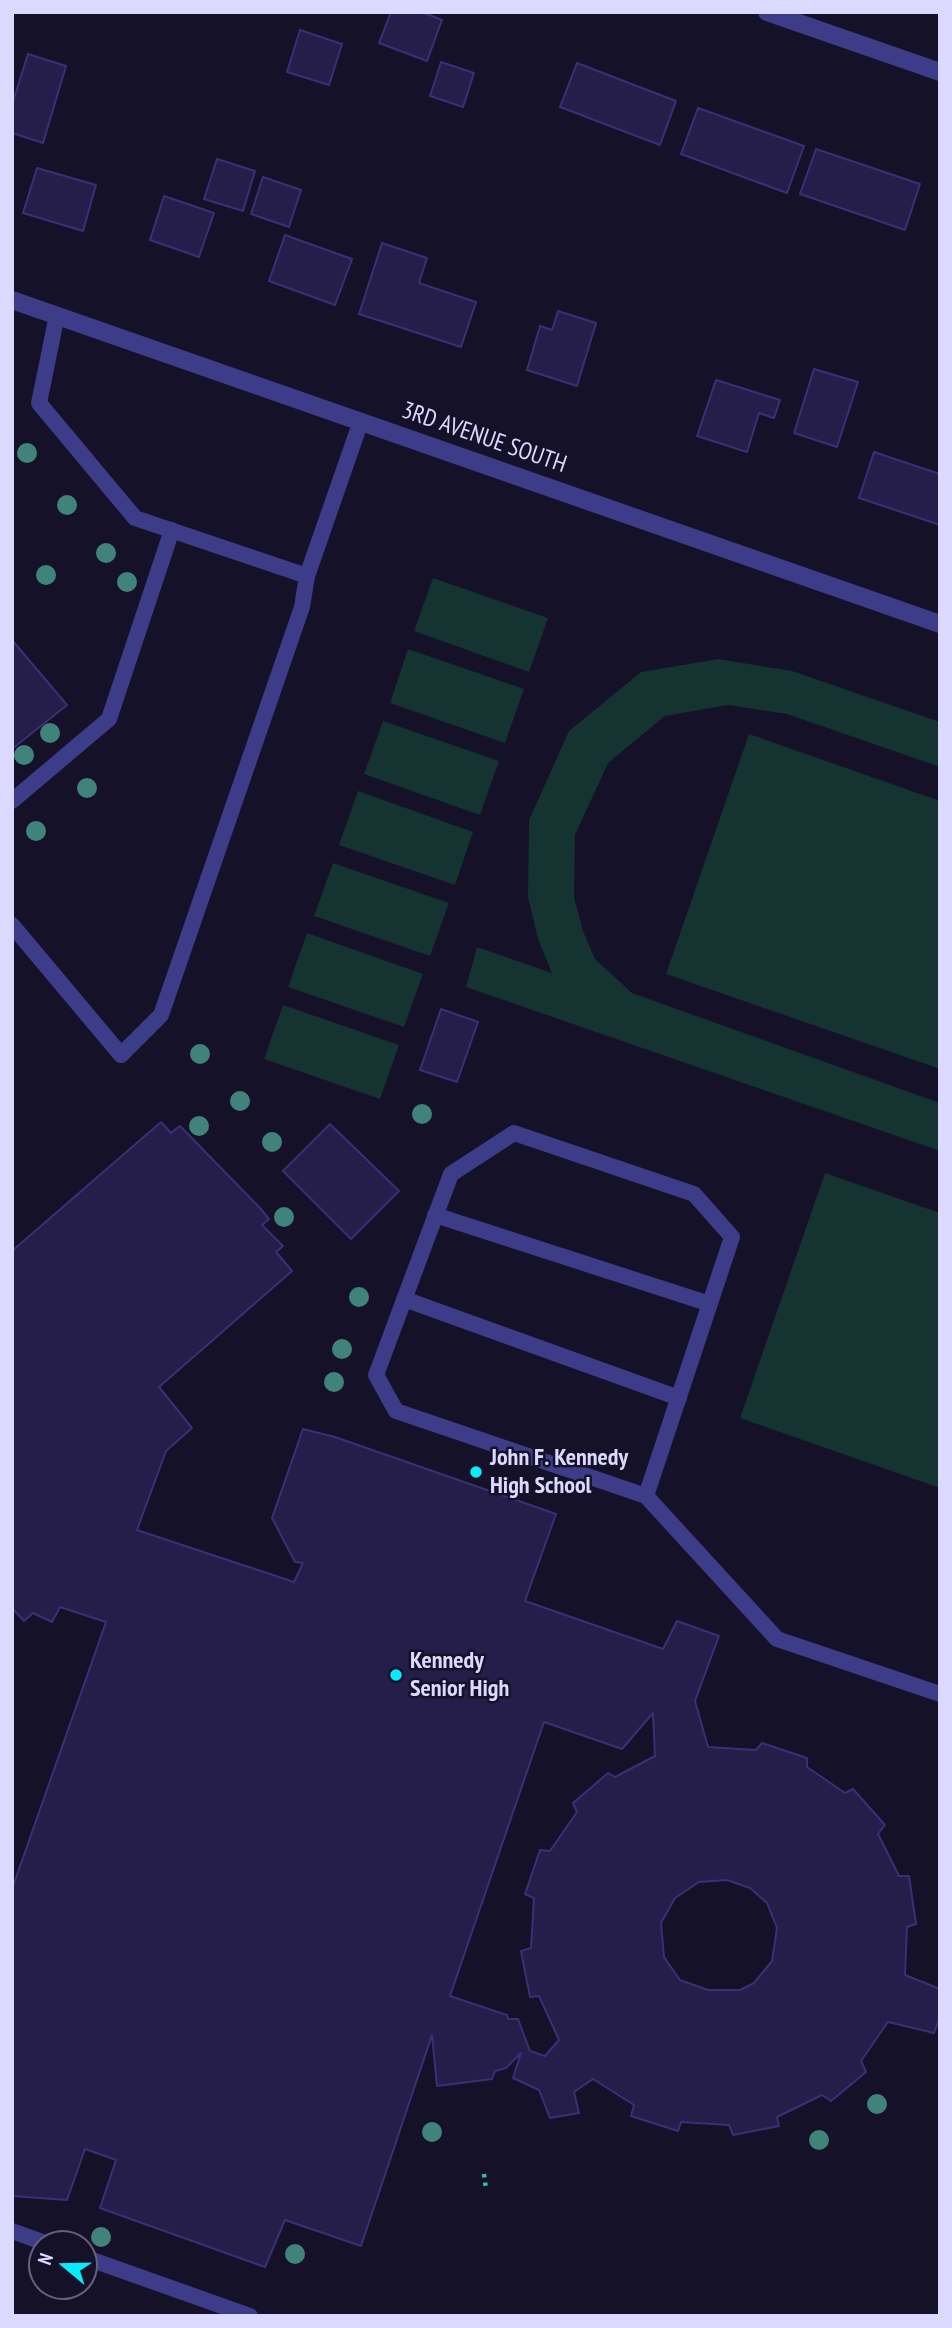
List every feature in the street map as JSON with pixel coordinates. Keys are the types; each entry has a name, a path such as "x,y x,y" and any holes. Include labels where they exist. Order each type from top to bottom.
{"street":[{"path":"767,12 940,72"},
{"name":"3RD AVENUE SOUTH","path":"12,300 940,624"}],"lane":[{"path":"57,315 39,403 135,518 307,576"},
{"path":"12,925 121,1055 161,1015 302,607 307,576 361,421"},
{"path":"12,801 109,719 172,530"},
{"path":"646,1496 732,1237 694,1194 514,1133 451,1174 376,1375 396,1411 646,1496 776,1639 940,1694"},
{"path":"435,1215 710,1304"},
{"path":"404,1298 678,1398"},
{"path":"98,2262 250,2316"}],"path":[{"path":"484,2174 486,2189"}],"green space":[{"path":"433,578 548,618 529,672 414,631"},
{"path":"408,649 524,689 505,743 390,703"},
{"path":"718,659 792,671 940,722 940,767 787,714 728,705 665,716 608,763 575,835 574,897 583,931 595,959 632,993 940,1103 940,1151 466,987 477,947 552,973 538,939 528,897 529,820 569,731 641,672"},
{"path":"383,721 499,761 480,815 364,774"},
{"path":"749,734 940,801 940,1069 666,974"},
{"path":"358,791 473,832 455,885 339,845"},
{"path":"333,863 449,903 430,956 314,916"},
{"path":"307,933 423,974 404,1027 288,987"},
{"path":"283,1005 399,1045 380,1099 264,1059"},
{"path":"825,1173 940,1213 940,1488 740,1418"}],"building":[{"path":"391,12 422,12 442,20 427,61 379,43"},
{"path":"300,30 342,44 329,85 287,72"},
{"path":"28,54 66,66 43,143 12,133 12,105"},
{"path":"441,62 474,73 463,107 430,96"},
{"path":"577,63 676,101 660,145 560,107"},
{"path":"698,108 804,146 787,193 681,154"},
{"path":"816,149 920,184 905,230 800,194"},
{"path":"217,159 255,171 243,211 204,199"},
{"path":"37,168 96,185 83,231 23,213"},
{"path":"263,177 301,190 289,227 251,214"},
{"path":"164,196 214,213 199,257 150,240"},
{"path":"285,235 352,259 335,305 269,281"},
{"path":"382,243 427,258 419,283 476,302 461,347 359,314"},
{"path":"558,311 596,323 577,386 527,370 540,326 552,330"},
{"path":"814,369 858,382 837,447 794,433"},
{"path":"716,380 780,400 774,418 759,413 747,452 697,436"},
{"path":"874,452 940,474 940,525 859,498"},
{"path":"12,640 67,705 12,749"},
{"path":"441,1009 478,1022 457,1082 420,1070"},
{"name":"Kennedy Senior High","path":"161,1122 171,1133 180,1126 269,1219 262,1225 283,1246 276,1252 292,1271 159,1387 192,1428 166,1451 137,1530 294,1582 303,1563 295,1562 272,1518 303,1429 335,1437 556,1514 525,1601 663,1649 677,1621 719,1636 695,1701 708,1747 756,1750 762,1743 807,1758 807,1767 845,1793 853,1789 885,1825 878,1834 899,1876 909,1876 916,1924 907,1927 905,1975 940,1989 940,2017 934,2033 888,2022 861,2061 866,2072 831,2101 822,2095 777,2117 779,2126 733,2135 729,2125 681,2122 678,2131 631,2116 634,2105 593,2079 574,2092 579,2113 550,2118 539,2090 513,2078 521,2053 506,2068 495,2071 492,2079 437,2086 432,2035 361,2246 285,2220 265,2267 100,2208 116,2160 85,2149 67,2200 12,2196 12,1889 106,1622 60,1607 52,1622 33,1613 24,1621 12,1608 12,1251","holes":["653,1713 655,1756 615,1777 608,1773 573,1803 577,1812 550,1851 540,1850 525,1894 534,1898 531,1948 521,1951 530,1997 539,1996 559,2040 545,2056 530,2051 518,2019 508,2019 507,2015 450,1996 544,1722 622,1749","727,1880 750,1888 767,1903 777,1928 772,1961 754,1983 740,1990 708,1990 680,1980 664,1957 661,1923 675,1898 699,1882"]},
{"path":"330,1124 399,1191 351,1239 283,1171"}],"place":[{"name":"John F. Kennedy High School","path":"476,1472"},
{"name":"Kennedy Senior High","path":"396,1675"}]}
